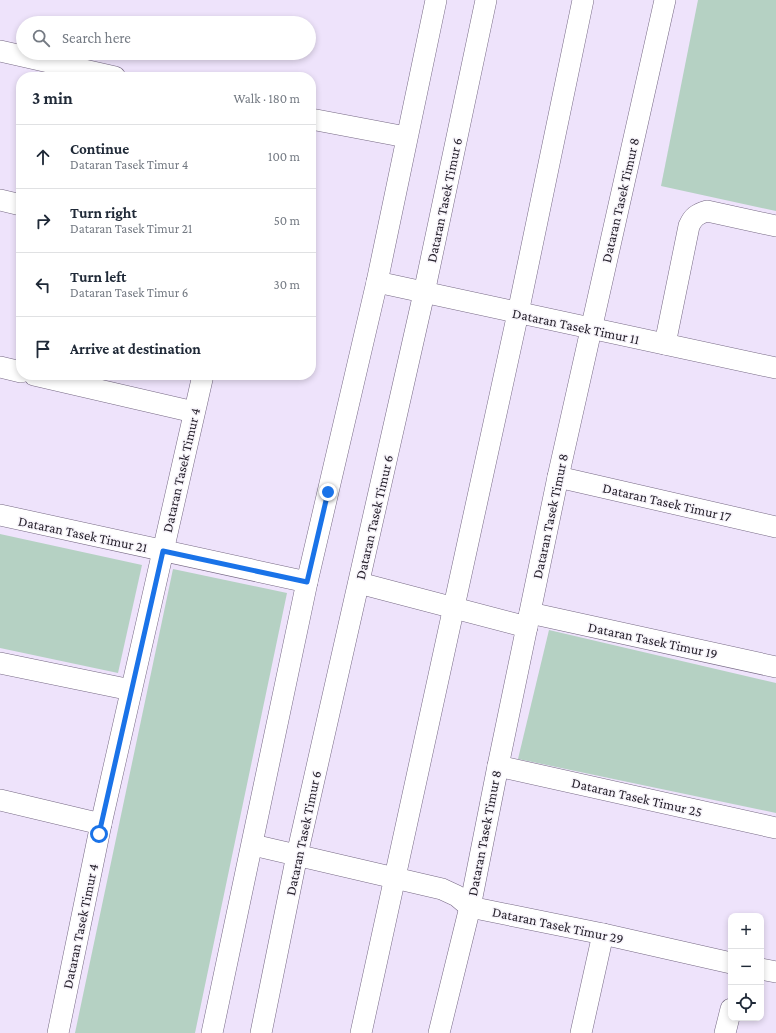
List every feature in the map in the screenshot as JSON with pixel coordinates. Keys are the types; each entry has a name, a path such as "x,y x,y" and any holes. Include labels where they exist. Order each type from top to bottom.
{"street":[{"name":"Dataran Tasek Timur 6","path":"261,1033 297,855 424,293 486,0"},
{"path":"361,1033 518,313 584,0"},
{"name":"Dataran Tasek Timur 8","path":"439,1033 470,908 558,477 665,0"},
{"path":"212,1033 307,582 377,282 406,137 430,1"},
{"path":"0,51 16,55"},
{"path":"40,60 93,72"},
{"path":"316,120 406,137"},
{"path":"0,200 16,204"},
{"path":"665,344 689,226 692,218 707,211 776,226"},
{"name":"Dataran Tasek Timur 11","path":"377,282 776,368"},
{"path":"0,367 16,371"},
{"path":"56,380 194,412"},
{"name":"Dataran Tasek Timur 4","path":"58,1033 101,824 202,380"},
{"name":"Dataran Tasek Timur 17","path":"558,477 776,527"},
{"name":"Dataran Tasek Timur 21","path":"0,515 307,582"},
{"name":"Dataran Tasek Timur 19","path":"358,584 453,608 528,620 776,667"},
{"path":"0,663 131,690"},
{"name":"Dataran Tasek Timur 25","path":"498,766 776,828"},
{"path":"0,800 101,824"},
{"name":"Dataran Tasek Timur 29","path":"253,844 450,892 464,901 470,908 603,934 728,962"},
{"path":"581,1033 603,934"},
{"path":"764,970 776,972"},
{"path":"725,1033 728,1021"}],"green space":[{"path":"698,0 776,0 776,211 661,186"},
{"path":"0,534 142,565 118,673 0,648"},
{"path":"173,569 287,593 195,1033 75,1033"},
{"path":"549,630 776,683 776,813 518,759"}],"route":[{"path":"99,834 163,551 307,582 328,492"}]}
